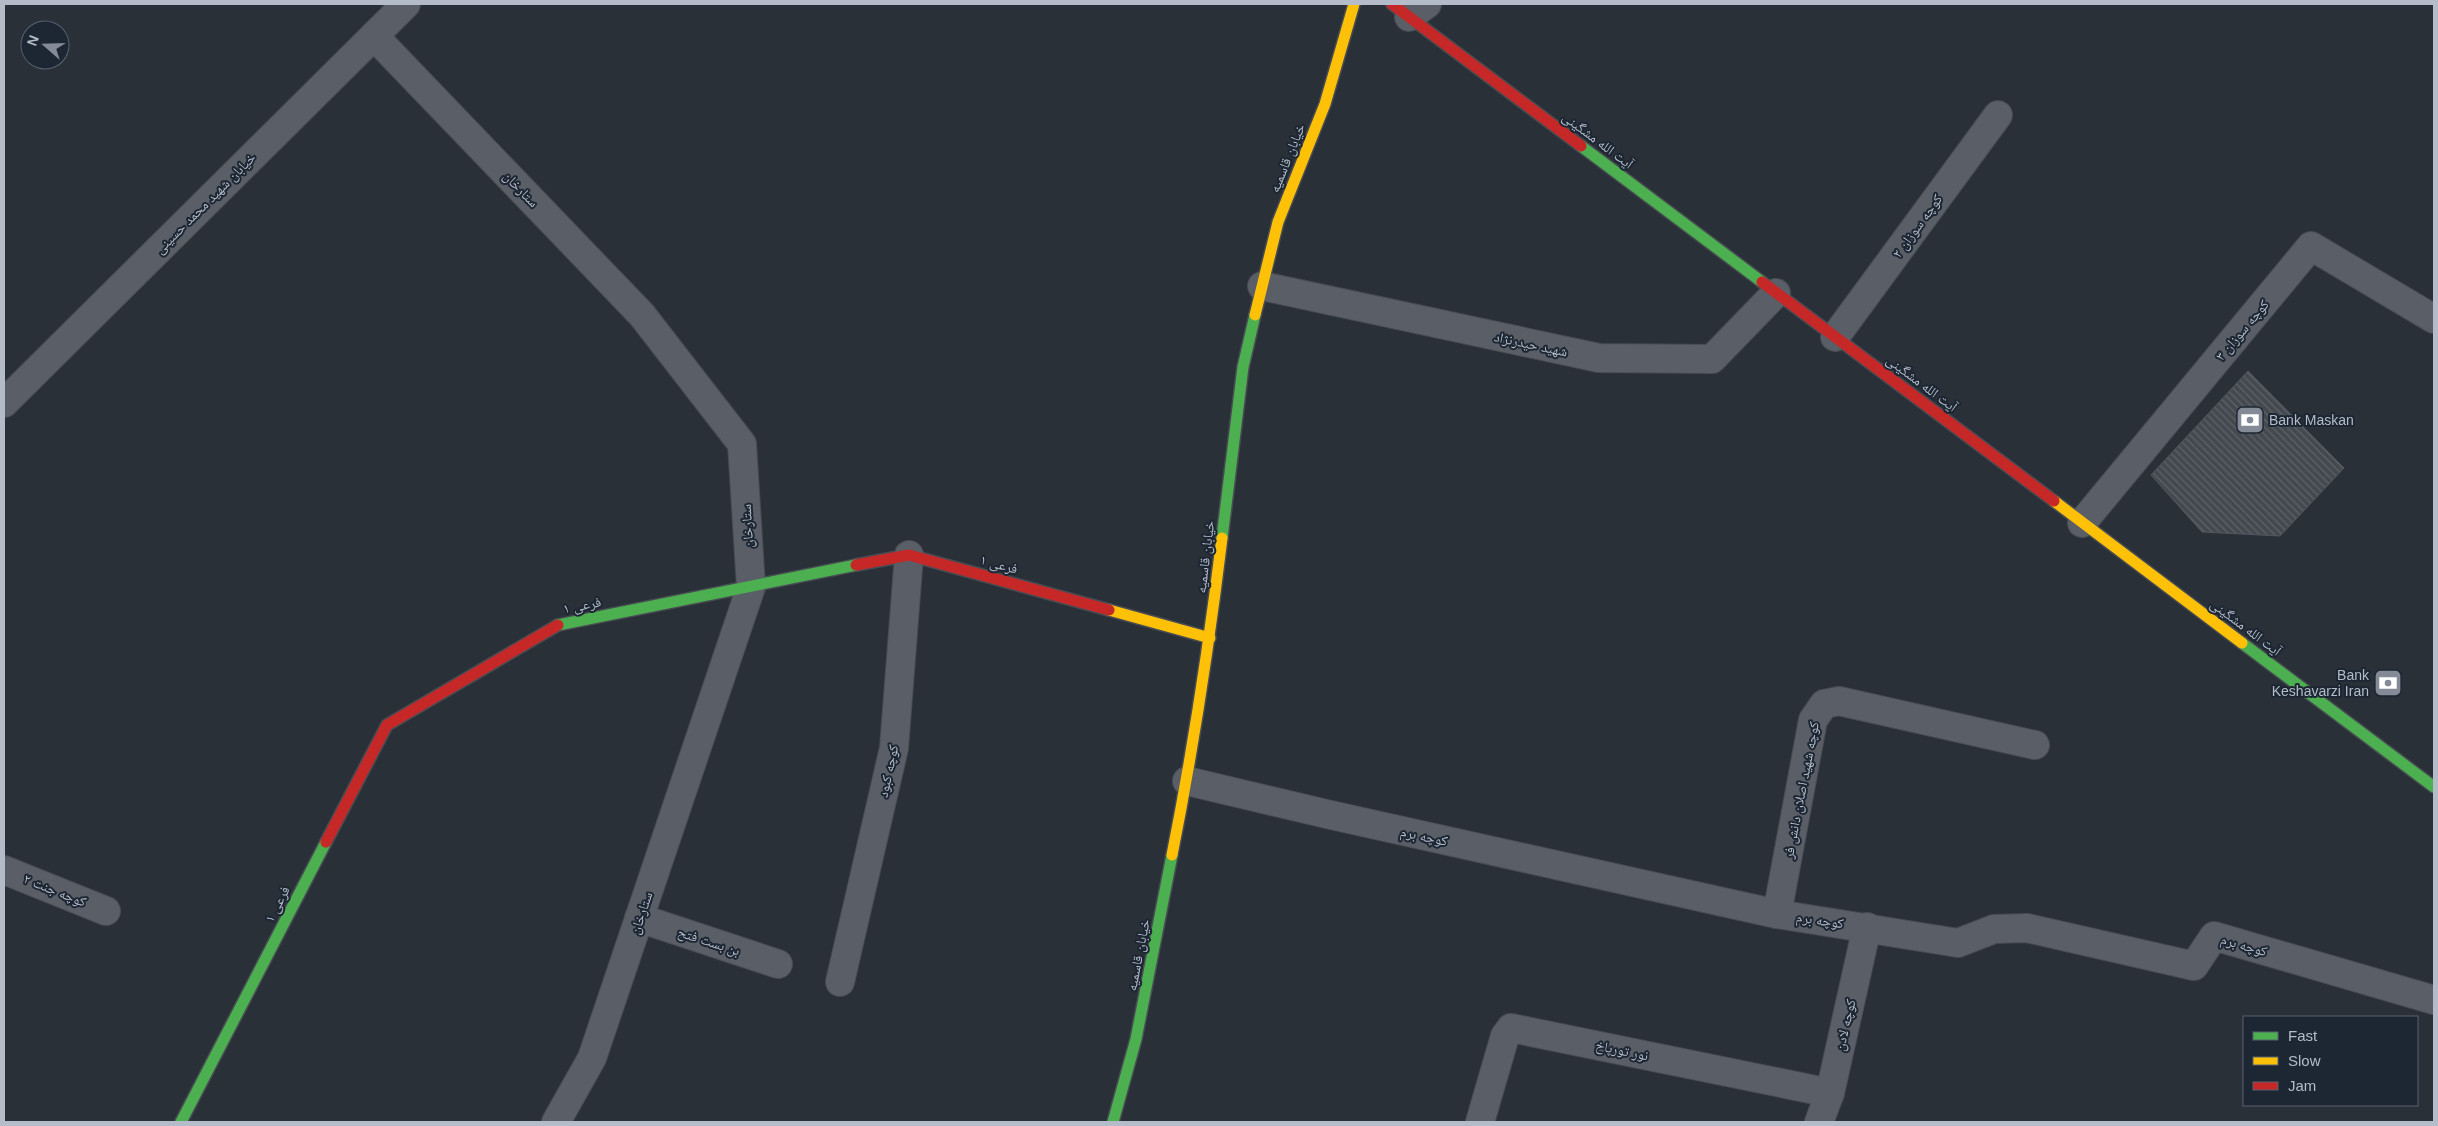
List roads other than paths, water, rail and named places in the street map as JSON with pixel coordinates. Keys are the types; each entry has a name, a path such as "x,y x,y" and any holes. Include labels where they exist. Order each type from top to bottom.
{"street":[{"name":"خیابان شهید محمد حسینی","path":"4,403 406,4"},
{"name":"خیابان قاسمیه","path":"1113,1122 1136,1039 1187,781 1210,638 1243,367 1278,222 1325,104 1354,4"},
{"name":"آیت الله مشگینی","path":"1409,8 1776,292 2434,787"},
{"name":"ستارخان","path":"374,36 642,315 742,444 751,586 592,1058 556,1122"},
{"name":"کوچه سوزان ۲","path":"1836,337 1998,115"},
{"name":"کوچه سوزان ۳","path":"2082,523 2311,246 2434,319"},
{"name":"شهید حیدرنژاد","path":"1262,286 1580,354 1608,358 1712,359 1776,292"},
{"name":"فرعی ۱","path":"181,1122 387,725 557,625 908,555 1210,638"},
{"name":"کوچه کبود","path":"840,982 894,748 908,555"},
{"name":"کوچه شهید اصلان دانش فر","path":"1777,914 1813,720 1824,704 1839,702 2035,745"},
{"name":"کوچه برم","path":"1187,781 1330,816 1777,914 1958,943 1994,929 2026,928 2194,966 2214,936 2434,1000"},
{"name":"کوچه جنت ۲","path":"4,870 106,911"},
{"name":"بن بست فتح","path":"639,918 778,964"},
{"name":"کوچه لادن","path":"1819,1122 1830,1093 1867,927"},
{"name":"نور تورپاخ","path":"1480,1122 1505,1036 1512,1028 1830,1093"}],"place":[{"name":"Bank Maskan","path":"2250,420"},
{"name":"Bank Keshavarzi Iran","path":"2388,683"}]}
